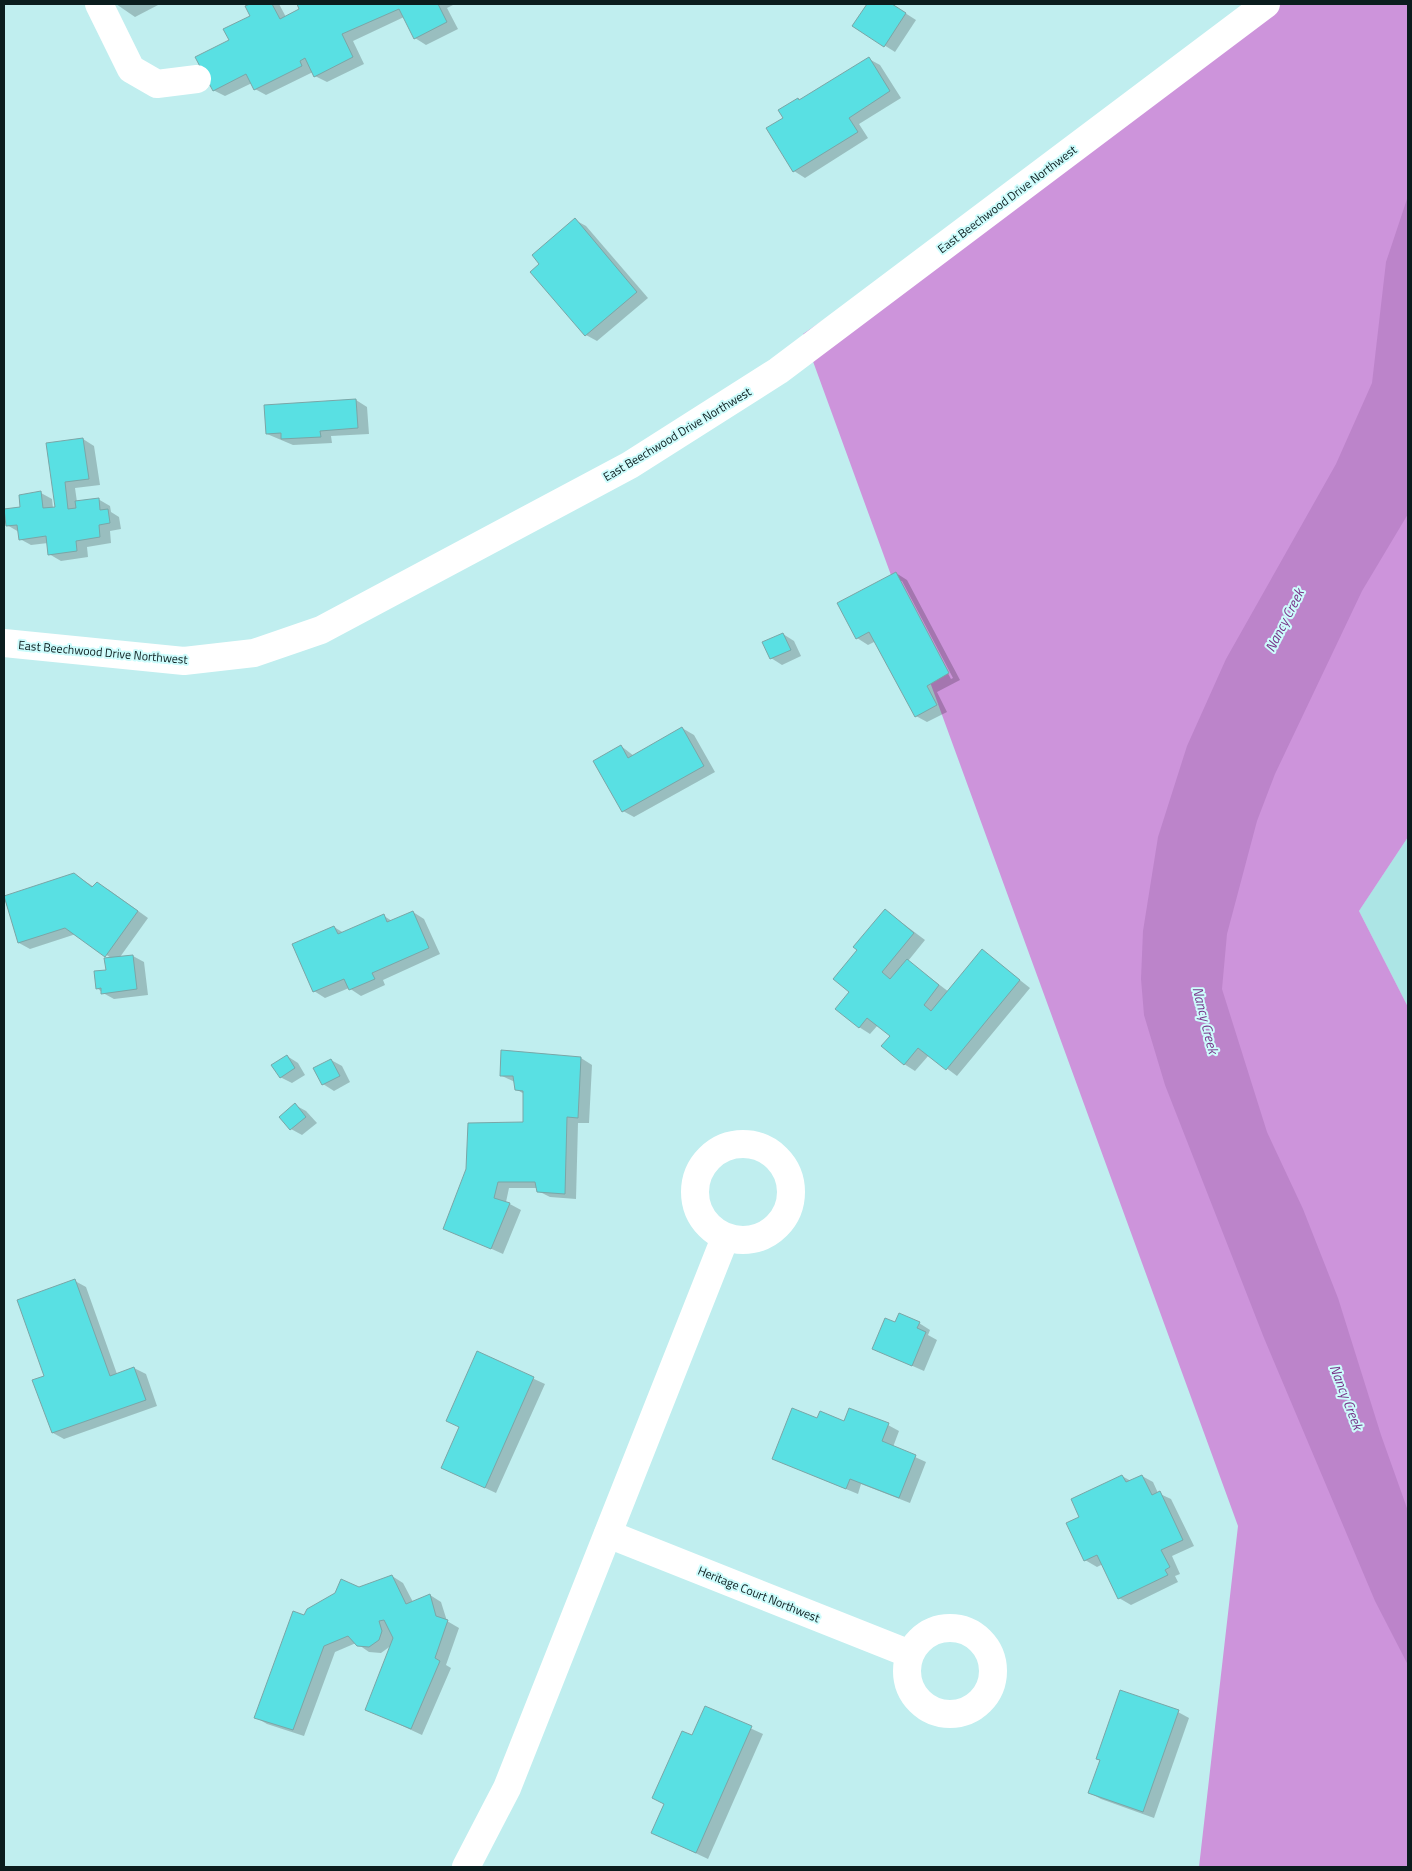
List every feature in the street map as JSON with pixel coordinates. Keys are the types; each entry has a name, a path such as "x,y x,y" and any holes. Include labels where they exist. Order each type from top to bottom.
{"street":[{"path":"99,4 131,69 157,84 197,78"},
{"name":"East Beechwood Drive Northwest","path":"4,644 184,661 254,653 321,630 630,465 778,372 1266,4"},
{"path":"466,1867 507,1788 725,1238"},
{"name":"Heritage Court Northwest","path":"608,1534 910,1654"}],"shaded area":[{"path":"1252,4 1408,4 1408,837 1359,911 1408,1007 1408,1867 1199,1867 1238,1526 803,334 1072,149"},
{"path":"1408,837 1408,1007 1359,911"}],"water":[{"name":"Nancy Creek","path":"1408,196 1408,514 1362,591 1275,774 1257,821 1227,934 1222,989 1267,1132 1303,1209 1338,1298 1381,1435 1408,1511 1408,1665 1375,1601 1264,1338 1165,1085 1144,1015 1141,979 1143,931 1158,837 1187,746 1226,659 1336,464 1372,383 1386,262"}],"building":[{"path":"250,4 272,4 280,19 299,9 297,4 438,4 447,22 414,39 399,9 342,34 353,57 314,77 305,58 300,61 302,66 254,90 246,74 213,91 195,57 229,40 223,29 250,16 245,6"},
{"path":"867,4 892,4 906,13 884,47 852,26"},
{"path":"869,57 890,91 849,118 858,132 793,172 766,128 783,118 778,110 798,98 799,100"},
{"path":"575,218 637,292 585,336 530,272 539,264 532,255"},
{"path":"356,399 358,428 320,431 321,437 281,439 281,433 266,434 264,405"},
{"path":"83,438 89,479 65,482 68,509 76,508 75,501 99,498 100,510 108,509 110,523 99,525 100,537 76,541 77,551 48,555 46,536 19,540 17,525 6,526 4,509 20,507 19,495 41,491 43,508 55,507 46,443"},
{"path":"896,572 949,673 927,686 937,705 915,717 869,632 856,639 837,603"},
{"path":"783,633 791,650 770,659 762,642"},
{"path":"682,727 704,766 622,812 593,761 621,745 628,758"},
{"path":"74,873 92,887 97,882 138,911 105,957 65,928 18,943 4,896"},
{"path":"885,909 914,933 882,972 890,979 907,959 939,985 924,1005 931,1011 982,949 1020,980 946,1070 918,1048 904,1065 881,1046 890,1036 867,1018 859,1028 835,1009 849,992 833,979 857,950 853,947"},
{"path":"413,911 429,948 372,973 375,979 349,990 344,979 313,992 292,944 334,926 338,934 384,914 387,922"},
{"path":"133,955 137,989 101,994 101,988 96,989 94,971 106,970 104,958"},
{"path":"501,1050 581,1057 578,1118 567,1117 565,1194 537,1192 535,1182 498,1182 494,1198 510,1203 491,1249 443,1229 466,1169 468,1123 523,1122 523,1091 515,1090 513,1076 500,1076"},
{"path":"287,1055 295,1068 280,1078 271,1065"},
{"path":"331,1059 340,1076 322,1085 313,1068"},
{"path":"295,1103 306,1117 290,1130 279,1117"},
{"path":"75,1279 110,1376 134,1367 146,1400 52,1433 32,1380 44,1376 17,1300"},
{"path":"899,1313 920,1322 917,1328 926,1332 912,1366 872,1349 885,1318 895,1322"},
{"path":"477,1351 534,1377 485,1488 441,1468 459,1427 446,1421"},
{"path":"792,1408 817,1418 820,1411 844,1421 849,1408 889,1423 882,1441 916,1455 899,1498 850,1479 846,1489 772,1459"},
{"path":"1122,1475 1126,1482 1142,1475 1152,1495 1160,1491 1183,1540 1161,1550 1170,1567 1165,1570 1168,1575 1118,1599 1097,1555 1084,1561 1066,1523 1079,1517 1071,1499"},
{"path":"392,1575 406,1604 430,1594 436,1616 448,1620 435,1658 440,1661 411,1729 365,1710 393,1638 384,1620 379,1621 382,1631 379,1640 369,1647 357,1646 348,1636 324,1646 293,1730 254,1718 293,1611 304,1615 307,1609 335,1593 341,1579 359,1587"},
{"path":"1120,1690 1179,1710 1143,1812 1088,1793 1100,1760 1096,1759"},
{"path":"705,1706 752,1726 696,1853 651,1833 664,1804 652,1798 682,1731 692,1735"}]}
